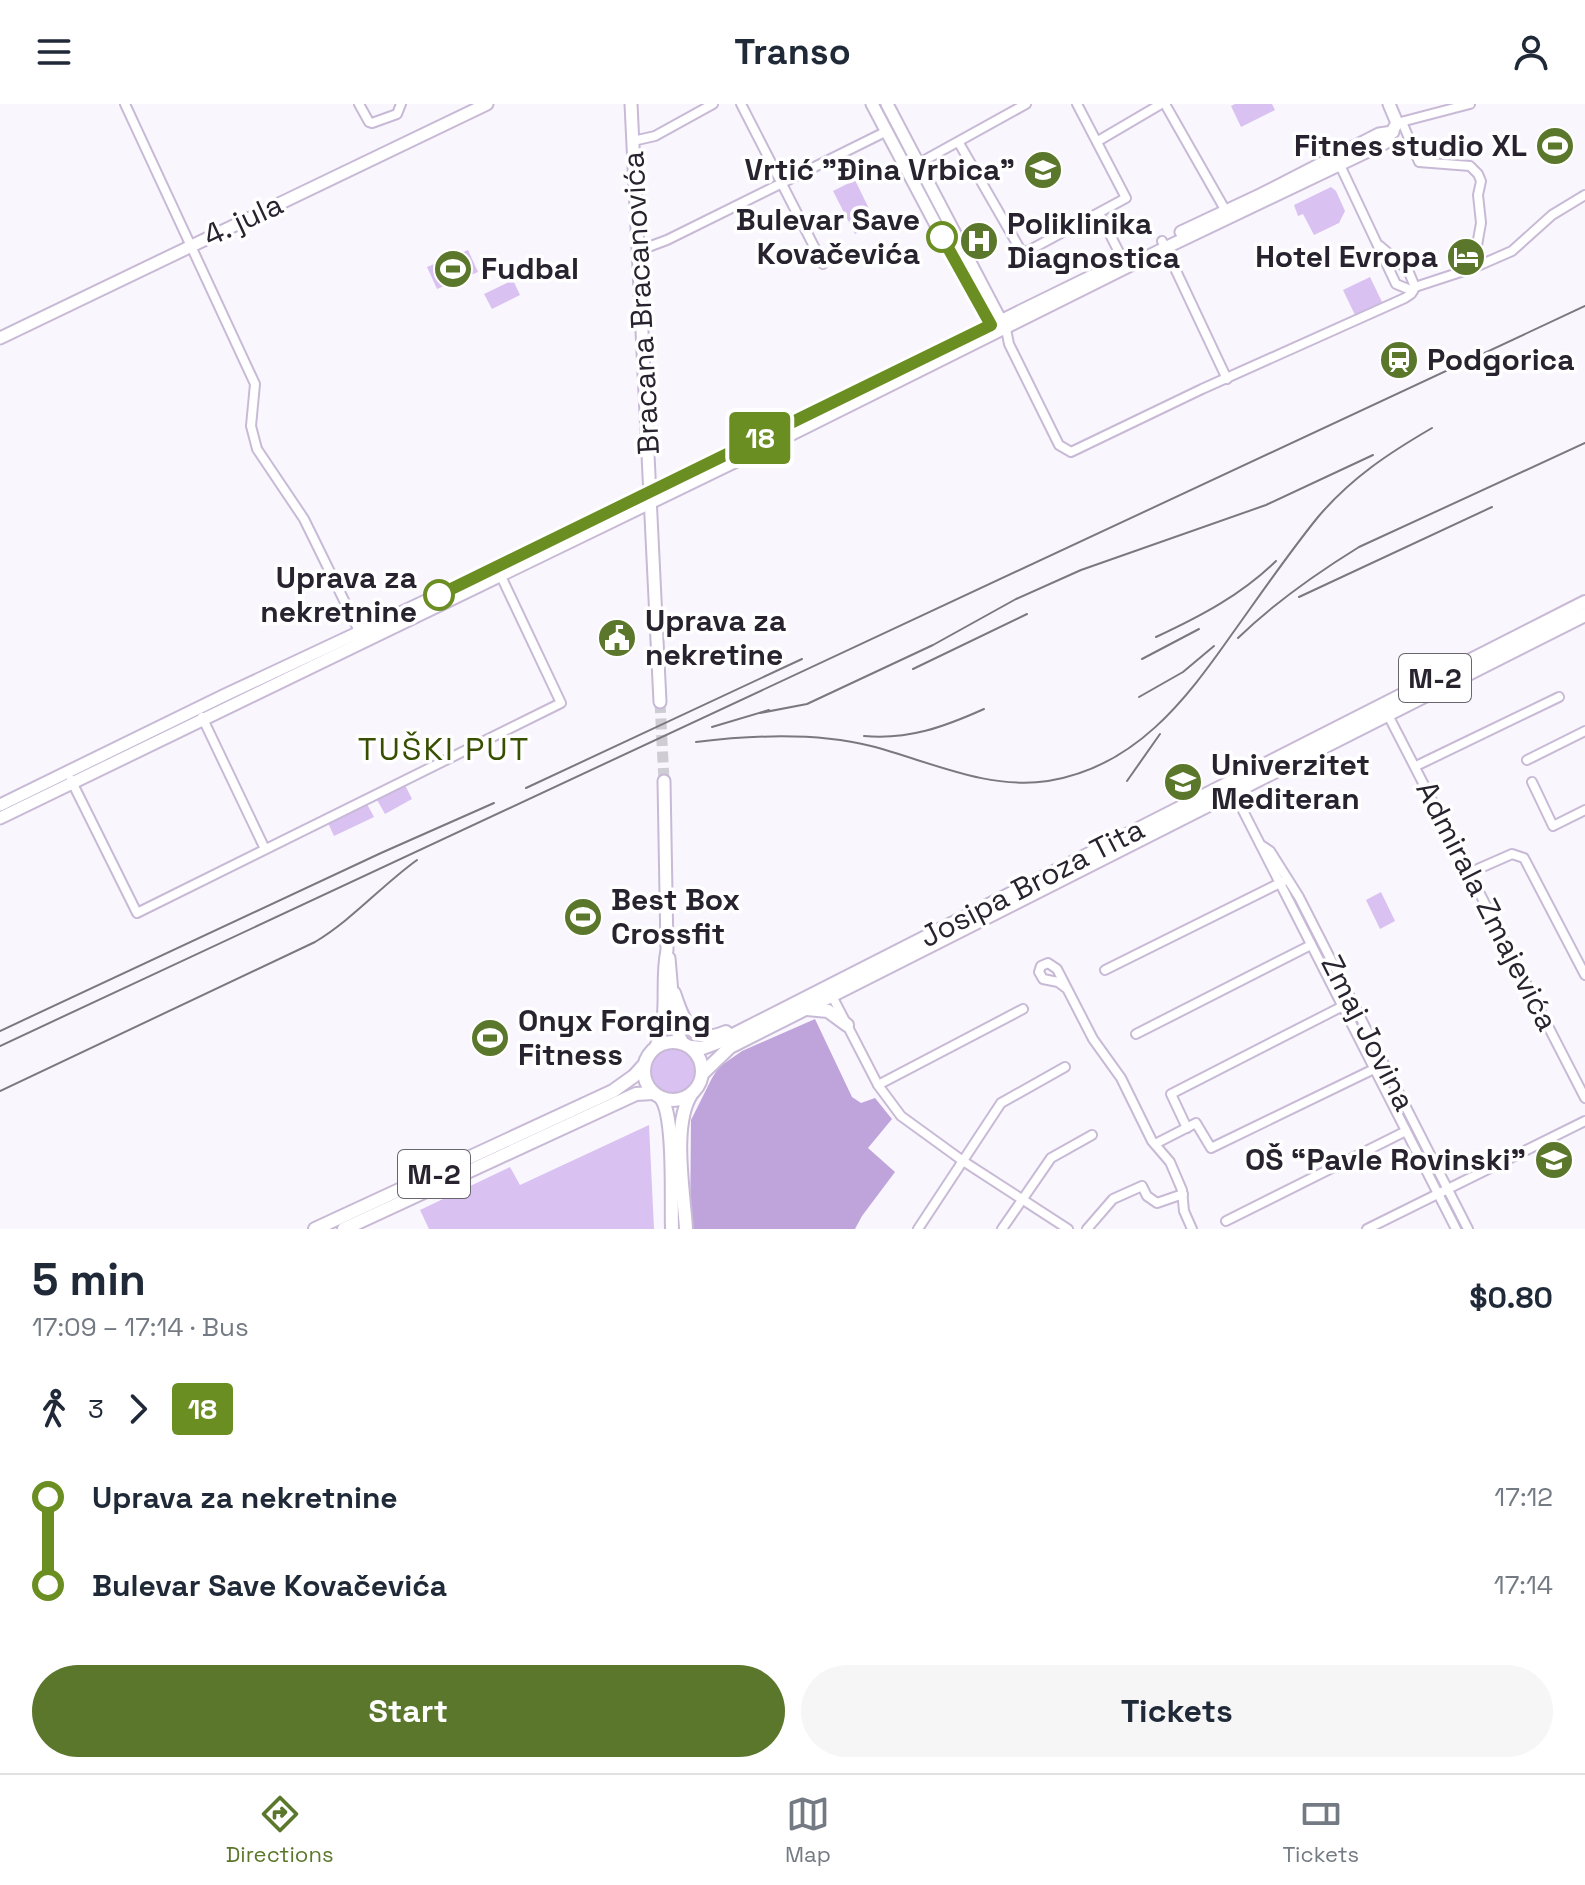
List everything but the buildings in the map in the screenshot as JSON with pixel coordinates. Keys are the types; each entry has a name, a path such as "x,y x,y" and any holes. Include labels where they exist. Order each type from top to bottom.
{"main road":[{"name":"Josipa Broza Tita","path":"686,1045 703,1048 830,991 1232,788 1585,602"},
{"name":"Josipa Broza Tita","path":"1232,788 1388,715 1585,615"},
{"name":"Josipa Broza Tita","path":"702,1074 730,1047 803,1010 830,991"},
{"path":"674,993 688,1027 698,1034 713,1036 743,1025 752,1025"},
{"path":"803,1010 828,1011 847,1025"},
{"name":"M-2","path":"344,1229 613,1091 634,1076 656,1046 666,1042 686,1045"},
{"path":"686,1045 699,1059 702,1074"},
{"path":"644,1065 645,1080 666,1107 672,1229"},
{"name":"M-2","path":"315,1229 638,1093 677,1100 692,1093 702,1074"},
{"path":"686,1229 681,1129 685,1105 692,1093"}],"street":[{"path":"125,104 255,384 251,426 257,449 304,519 360,633"},
{"path":"359,104 372,123 397,114 401,104"},
{"name":"4. jula","path":"1,335 487,104"},
{"name":"Bracana Bracanovića","path":"631,104 660,702"},
{"path":"633,141 655,136 713,104"},
{"path":"741,104 823,264"},
{"path":"872,104 907,171 1009,344 1059,445 1071,452 1393,303 1414,289 1512,251 1562,207 1585,195"},
{"path":"887,104 999,326"},
{"path":"907,171 1026,104"},
{"path":"959,143 1023,252 1026,252 1100,215 1124,201 1126,196 1077,104"},
{"path":"1098,141 1163,104 1227,214"},
{"path":"1389,104 1397,126 1419,162 1470,166 1478,174 1481,181 1478,195 1481,223 1473,268"},
{"path":"1425,104 1428,115"},
{"path":"0,818 69,778 200,714 499,572 1227,214 1338,161 1385,143 1397,126 1470,104"},
{"path":"640,250 667,240 887,131"},
{"path":"1338,161 1396,284 1393,303"},
{"path":"1100,215 1125,264"},
{"path":"1163,245 1227,379"},
{"path":"1378,245 1408,270 1414,289"},
{"path":"1396,284 1414,289"},
{"path":"200,714 360,633 499,572"},
{"path":"69,778 137,913 561,703 499,572"},
{"path":"1416,766 1559,697"},
{"path":"200,714 265,849"},
{"name":"Admirala Zmajevića","path":"1388,715 1585,1098"},
{"path":"1527,760 1585,731"},
{"path":"0,805 69,778"},
{"path":"664,781 667,950 674,993 675,1028 686,1045"},
{"path":"1532,782 1553,826 1585,810"},
{"name":"Zmaj Jovina","path":"1232,788 1468,1229"},
{"path":"1471,872 1512,854 1524,858 1585,975"},
{"path":"1105,970 1284,881"},
{"name":"Zmaj Jovina","path":"1284,881 1311,945 1456,1229"},
{"path":"1136,1034 1311,945"},
{"path":"656,1046 665,1015 664,964 667,950"},
{"path":"1066,988 1093,1039 1121,1078 1155,1144 1165,1154 1183,1194 1184,1211 1192,1229"},
{"path":"830,991 878,1085 901,1116 963,1161 1068,1229"},
{"path":"1187,1128 1171,1094 1343,1006"},
{"path":"878,1085 1023,1009"},
{"path":"918,1229 1005,1099 1065,1067"},
{"path":"1155,1144 1196,1123 1211,1148 1374,1069"},
{"path":"1367,1229 1585,1121"},
{"path":"1226,1221 1406,1131"},
{"path":"1002,1229 1051,1158 1092,1135"},
{"path":"1087,1229 1113,1199 1142,1186 1147,1196 1157,1203 1183,1194"}],"shaded area":[{"path":"1272,104 1275,110 1241,127 1231,106"},
{"path":"855,180 876,223 855,234 833,191"},
{"path":"1331,187 1345,211 1339,223 1314,235 1303,214 1298,216 1294,205"},
{"name":"Fudbal","path":"468,250 478,272 437,289 427,267"},
{"path":"1370,277 1382,302 1355,315 1343,290"},
{"path":"513,280 520,295 492,309 484,294"},
{"path":"404,783 412,799 385,814 376,798"},
{"path":"367,804 374,817 334,836 328,823"},
{"path":"1381,892 1395,921 1380,929 1366,900"},
{"path":"815,1019 852,1097 861,1103 875,1098 892,1119 868,1148 895,1172 855,1229 690,1229 691,1120 712,1078 719,1067 742,1051"},
{"path":"672,1048 681,1049 688,1055 694,1062 694,1080 688,1087 681,1093 672,1094 663,1093 656,1087 650,1080 649,1071 650,1062 656,1055 663,1049"},
{"path":"649,1125 654,1229 429,1229 420,1210 510,1167 520,1185"}],"tunnel":[{"path":"660,702 664,781"}],"railway":[{"path":"0,1046 1585,306"},
{"path":"696,742 762,736 828,738 871,746 980,778 1025,783 1048,781 1107,762 1155,727 1196,683 1296,545 1331,503 1371,467 1432,428"},
{"path":"1238,638 1296,589 1359,547 1585,443"},
{"path":"760,713 807,704 933,645 1016,599 1081,570 1266,505 1373,455"},
{"path":"1299,597 1492,507"},
{"path":"1156,637 1220,604 1276,561"},
{"path":"913,669 1027,614"},
{"path":"1142,659 1199,629"},
{"path":"1139,697 1183,672 1214,646"},
{"path":"526,788 802,659"},
{"path":"864,736 896,736 926,731 984,709"},
{"path":"712,727 769,710"},
{"path":"1127,781 1160,734"},
{"path":"0,1031 494,803"},
{"path":"0,1091 315,942 417,860"}],"bus line":[{"name":"18","path":"439,595 991,325 942,237"}],"place":[{"name":"Fitnes studio XL","path":"1555,146"},
{"name":"Vrtić \"Đina Vrbica\"","path":"1043,170"},
{"name":"Bulevar Save Kovačevića","path":"942,237"},
{"name":"Poliklinika Diagnostica","path":"979,241"},
{"name":"Hotel Evropa","path":"1466,257"},
{"name":"Fudbal","path":"453,269"},
{"name":"Podgorica","path":"1399,360"},
{"name":"Uprava za nekretnine","path":"439,595"},
{"name":"Uprava za nekretine","path":"617,638"},
{"name":"Univerzitet Mediteran","path":"1183,782"},
{"name":"Best Box Crossfit","path":"583,917"},
{"name":"Onyx Forging Fitness","path":"490,1038"},
{"name":"OŠ “Pavle Rovinski”","path":"1554,1160"}],"district":[{"name":"TUŠKI PUT","path":"444,749"}]}
